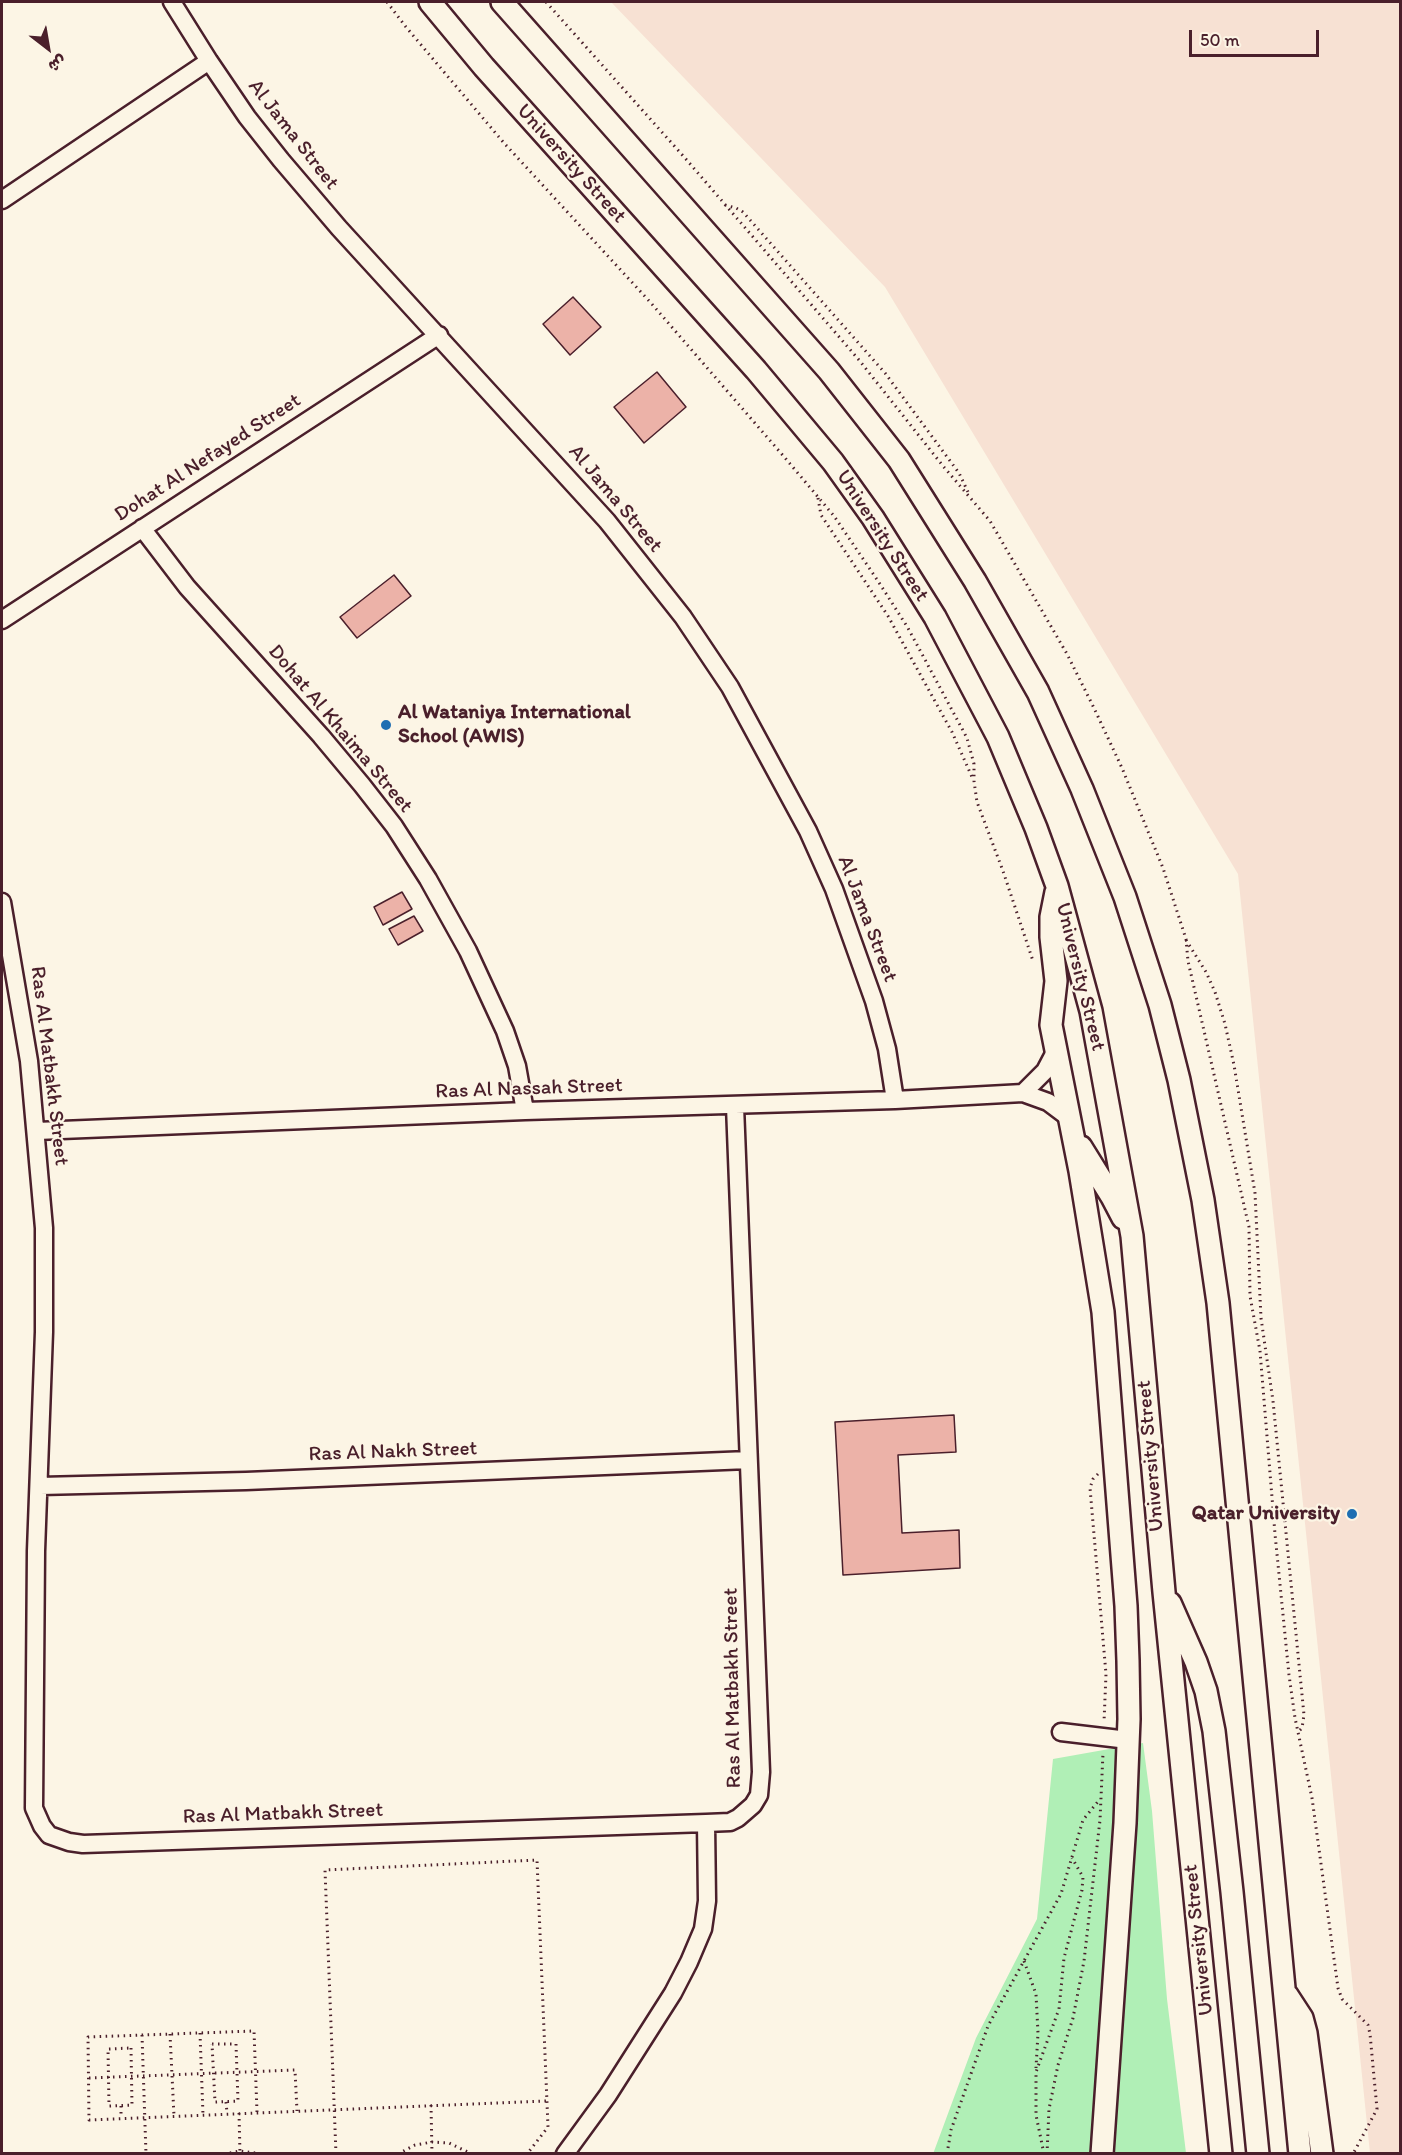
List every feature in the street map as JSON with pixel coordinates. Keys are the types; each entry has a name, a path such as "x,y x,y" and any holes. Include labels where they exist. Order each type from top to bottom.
{"main road":[{"name":"University Street","path":"430,2 484,67 756,370 833,462 873,518 935,617 998,737 1036,828 1057,886 1091,1011 1132,1236 1164,1592 1221,2154"},
{"path":"502,2 814,354 899,460 975,581 1038,692 1068,757 1116,875 1160,1005 1179,1080 1197,1171 1218,1303 1300,2154"},
{"path":"1057,886 1051,917 1056,981 1050,1025 1103,1312 1127,1628 1128,1740 1125,1823 1102,2154"},
{"path":"1070,1125 1132,1236"},
{"path":"1164,1592 1196,1662 1206,1690 1214,1731 1233,1892 1258,2154"},
{"path":"1285,1992 1298,2011 1306,2033 1322,2154"}],"street":[{"name":"Al Jama Street","path":"172,2 247,117 280,160 339,228 440,335 607,521 683,617 730,687 808,831 834,889 874,1001 887,1049 896,1100"},
{"path":"2,200 209,61"},
{"name":"Dohat Al Nefayed Street","path":"2,620 440,335"},
{"name":"Dohat Al Khaima Street","path":"142,528 187,587 362,785 393,826 428,879 472,960 505,1031 517,1066 525,1111"},
{"name":"Ras Al Matbakh Street","path":"2,902 29,1061 44,1228 44,1332 36,1562 33,1794 38,1818 49,1835 69,1842 83,1844 730,1822 753,1805 759,1795 761,1785 735,1106"},
{"path":"1023,1093 1045,1071 1055,1052"},
{"name":"Ras Al Nassah Street","path":"37,1131 525,1111 896,1100 1023,1093 1048,1102 1070,1125"},
{"name":"Ras Al Nakh Street","path":"40,1486 258,1481 748,1460"},
{"path":"1061,1732 1128,1740"},
{"path":"565,2154 608,2095 673,1993 703,1929 707,1901 706,1823"}],"path":[{"path":"387,2 497,135 728,390 818,496 878,581 931,669 967,738 974,764 977,802 1035,966"},
{"path":"546,2 685,158 859,360 990,521 1067,654 1122,768 1158,857 1186,939 1215,992 1234,1065 1255,1192 1261,1318 1273,1401 1304,1715 1302,1728 1298,1732"},
{"path":"725,206 743,212 885,373 959,473 968,493"},
{"path":"818,496 821,515 888,616 952,732 974,781"},
{"path":"1186,939 1188,961 1249,1227 1250,1296 1260,1351 1289,1675 1312,1798 1338,1988 1342,1999 1368,2025 1370,2034 1377,2109 1353,2154"},
{"path":"1045,2154 1049,2109 1058,2065 1073,2018 1084,1961 1100,1820 1106,1674 1090,1488 1093,1479 1100,1471 1115,1466"},
{"path":"947,2154 951,2130 988,2026 1061,1894 1083,1820 1101,1798"},
{"path":"1036,2072 1059,2009 1064,1958 1082,1890 1083,1877 1072,1858"},
{"path":"336,2154 325,1870 537,1860 548,2127 527,2154"},
{"path":"1024,1961 1036,1995 1038,2033 1036,2115 1045,2154"},
{"path":"257,2112 254,2031 88,2037 89,2120 547,2101"},
{"path":"200,2033 203,2115"},
{"path":"170,2034 174,2116"},
{"path":"142,2035 146,2154"},
{"path":"212,2044 236,2044 237,2073 238,2101 214,2102 212,2044"},
{"path":"131,2048 132,2105 110,2106 109,2078 108,2049 131,2048"},
{"path":"88,2078 295,2070 297,2110"},
{"path":"226,2102 227,2114"},
{"path":"431,2105 432,2154"},
{"path":"121,2106 121,2118"},
{"path":"239,2113 240,2152"},
{"path":"398,2154 416,2145 432,2142 449,2143 472,2154"},
{"path":"224,2154 240,2152 262,2154"}],"shaded area":[{"name":"Qatar University","path":"611,2 1400,2 1400,2153 1370,2153 1238,874 885,287"}],"green space":[{"path":"1143,1743 1152,1811 1167,1999 1186,2153 933,2154 976,2038 1037,1919 1053,1759"}],"building":[{"path":"573,297 601,327 570,355 543,324"},
{"path":"657,372 686,407 644,443 614,407"},
{"path":"394,575 411,596 357,638 340,617"},
{"path":"402,892 412,909 383,925 374,907"},
{"path":"414,916 423,931 398,945 389,929"},
{"path":"954,1415 956,1452 898,1455 902,1533 959,1530 960,1568 843,1575 835,1422"}],"place":[{"name":"Al Wataniya International School (AWIS)","path":"386,725"},
{"name":"Qatar University","path":"1352,1514"}]}
